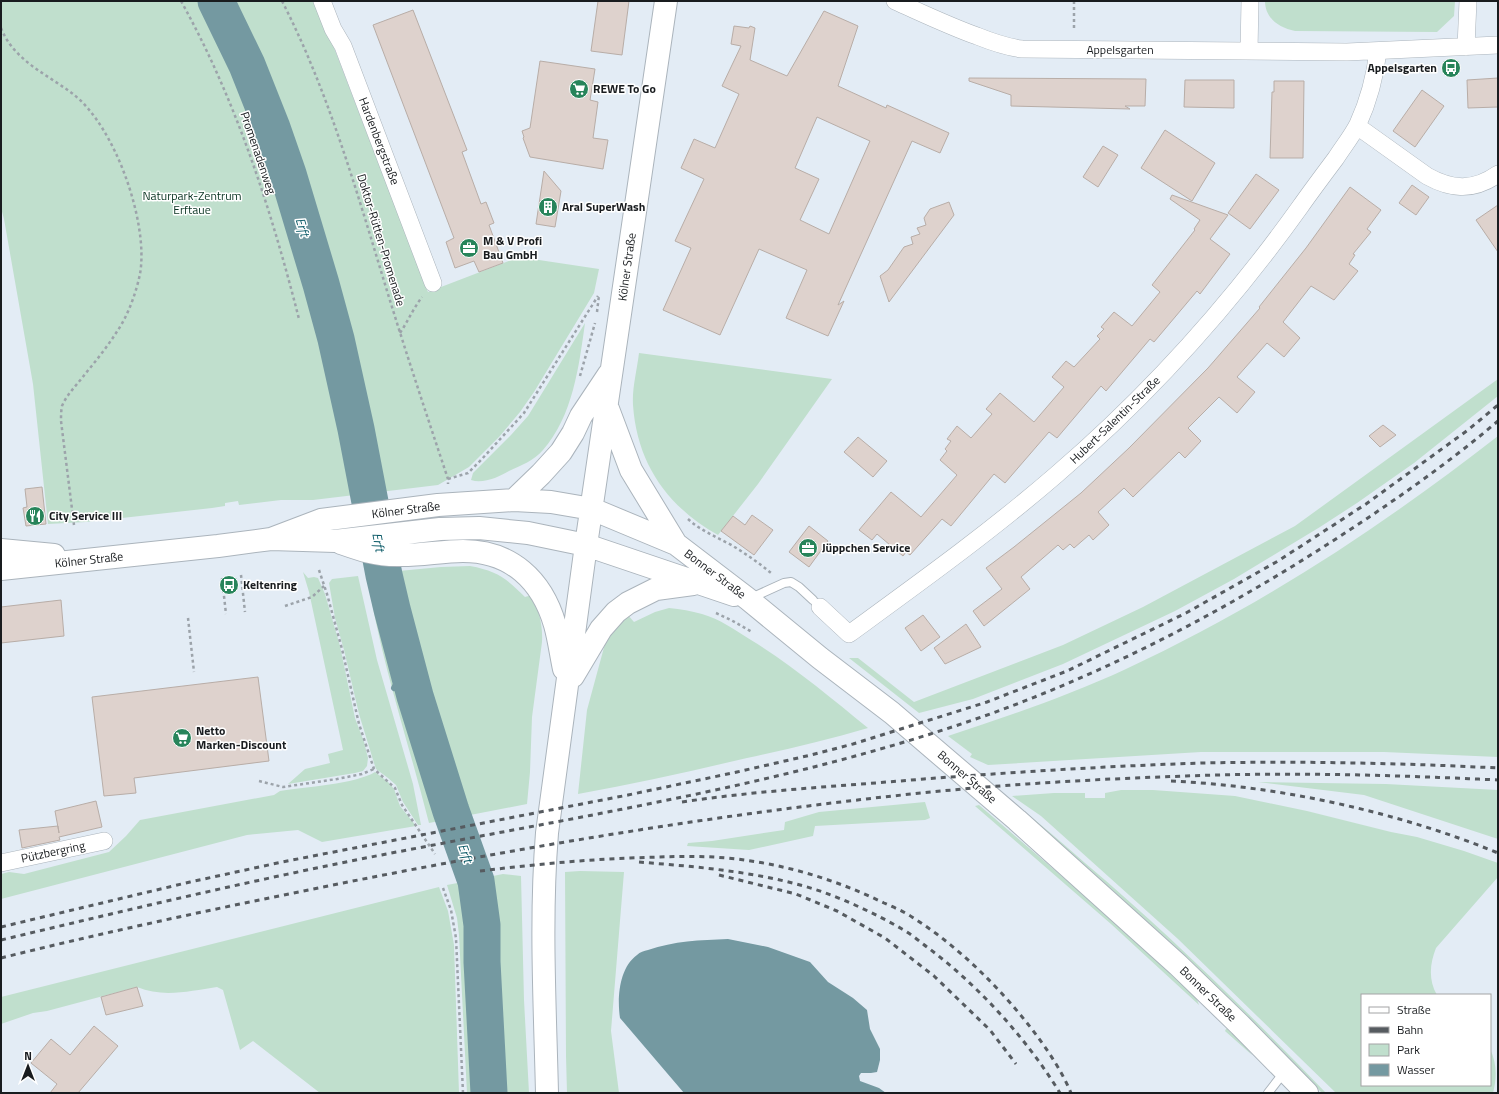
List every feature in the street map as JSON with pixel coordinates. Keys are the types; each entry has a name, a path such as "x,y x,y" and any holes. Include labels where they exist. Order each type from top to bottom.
{"main road":[{"name":"Kölner Straße","path":"586,545 666,1"},
{"path":"514,500 561,452 573,433 581,416 612,370"},
{"path":"606,406 631,470 676,544"},
{"name":"Kölner Straße","path":"327,534 444,497 551,502 592,509"},
{"name":"Bonner Straße","path":"592,509 676,544 892,713 1017,820 1178,965 1307,1093"},
{"name":"Kölner Straße","path":"1,569 327,534 479,528 528,533 586,545 748,599"},
{"path":"327,534 369,553 398,556 440,552 474,552 494,555 507,560 519,568 533,582 544,598 555,624 567,686"},
{"path":"547,1093 543,953 544,874 547,833 586,545"},
{"path":"1,550 93,560"},
{"path":"567,686 601,629 616,612 628,603 656,588 700,584"}],"street":[{"name":"Hardenbergstraße","path":"322,1 333,29 343,46 433,283"},
{"name":"Appelsgarten","path":"895,1 967,32 1010,48 1378,51 1498,45"},
{"path":"1249,51 1250,1"},
{"path":"1466,46 1468,1"},
{"name":"Hubert-Salentin-Straße","path":"817,604 848,634 1006,516 1057,474 1102,434 1166,371 1251,272 1285,228 1357,126 1372,88 1376,72 1378,51"},
{"path":"1357,126 1427,176 1438,182 1461,187 1472,186 1482,183 1498,174"},
{"name":"Pützbergring","path":"1,863 104,841"}],"lane":[{"name":"Hubert-Salentin-Straße","path":"784,583 791,582 799,587 817,604"},
{"path":"748,599 784,583"},
{"path":"1268,1093 1285,1070"}],"path":[{"name":"Promenadenweg","path":"181,1 202,39 233,109 282,255 299,319"},
{"name":"Doktor-Rütten-Promenade","path":"282,1 296,28 328,106 351,174 400,333 448,479 444,497"},
{"path":"1073,49 1074,1"},
{"path":"1,28 17,54 33,68 74,95 96,119 107,136 131,192 139,226 141,260 140,274 126,315 117,332 70,393 62,407 61,421 74,525"},
{"path":"400,333 412,310 433,283"},
{"path":"448,479 468,473 524,413 599,295 595,324 580,378"},
{"path":"686,518 704,531 751,558 784,583"},
{"path":"318,570 324,585 342,649 359,724 374,769 395,788 402,805 435,854"},
{"path":"241,576 245,612"},
{"path":"222,578 226,614"},
{"path":"285,606 312,597 324,585"},
{"path":"188,618 194,672"},
{"path":"259,781 283,787 337,779 362,774 374,769"},
{"path":"443,888 451,910 456,938 463,1093"}],"green space":[{"name":"Naturpark-Zentrum Erftaue","path":"1,1 316,1 428,292 519,257 599,269 594,293 534,392 520,412 499,437 469,467 438,485 313,500 281,500 239,505 238,501 225,503 225,506 212,508 86,522 48,524 33,384 1,208"},
{"path":"1265,1 1455,1 1454,16 1437,32 1289,30 1278,25 1270,17 1267,12"},
{"path":"585,323 573,390 568,406 553,437 536,457 501,476 481,481 471,480 473,473 528,416"},
{"path":"639,353 832,379 758,484 718,535 700,524 670,497 658,482 648,465 636,426 633,405"},
{"path":"1498,379 1498,396 1414,463 1357,503 1234,579 1175,611 1063,664 973,699 919,713 849,658 858,658 914,702 1063,645 1143,607 1295,526"},
{"path":"1498,436 1498,757 1384,752 1201,752 988,765 970,757 972,754 948,736 1038,705 1104,679 1176,645 1224,619 1272,592 1364,533 1454,470"},
{"path":"470,566 487,570 500,576 525,597 532,595 540,618 542,642 532,717 527,804 429,823 379,637 367,574 441,567"},
{"path":"303,572 308,578 318,578 325,594 340,646 355,718 368,758 367,766 363,771 288,784 305,769 330,763 328,754 343,750 309,592"},
{"path":"358,576 377,660 413,784 421,825 418,825 403,802 396,785 376,769 359,714 335,618 329,583 332,579"},
{"path":"669,608 702,614 733,629 767,650 796,671 868,728 778,751 663,777 578,794 587,710 606,640 627,614 634,622 655,612"},
{"path":"375,772 388,782 394,789 400,806 416,826 322,842 298,830 247,835 1,899 1,874 9,872 24,874 109,852 140,820 274,795 280,791 343,782"},
{"path":"1258,782 1386,784 1498,790 1498,839 1364,795"},
{"path":"1121,790 1153,790 1235,796 1417,837 1498,863 1498,877 1436,948 1432,960 1431,977 1436,994 1361,994 1361,1086 1491,1086 1491,1052 1496,1071 1493,1093 1336,1093 1178,939 1041,816 1012,796 1054,793 1085,793 1085,798 1105,798 1105,793"},
{"path":"1009,799 1148,918 1268,1033 1326,1093 1322,1093 1272,1041 1162,936"},
{"path":"925,802 930,818 925,820 815,826 813,836 749,850 687,846 688,843 712,841 784,830 785,822 819,812"},
{"path":"979,805 1129,934 1196,997 1199,1005 1111,924 975,806"},
{"path":"565,872 624,872 611,1031 619,1093 567,1093"},
{"path":"503,874 521,876 524,1000 529,1093 495,1093 488,911 483,878"},
{"path":"468,881 475,957 475,1014 480,1093 467,1093 459,935 457,918 447,885"},
{"path":"439,887 448,911 454,945 459,1093 320,1093 253,1041 240,1050 223,990 217,987 187,992 167,993 137,987 47,1011 33,1013 1,1024 1,997"},
{"path":"1229,1028 1241,1041 1252,1055 1225,1031"}],"water":[{"path":"728,939 768,947 810,962 828,982 853,998 867,1010 870,1029 880,1049 880,1060 877,1072 861,1073 859,1076 860,1081 879,1088 886,1093 684,1093 620,1018 619,993 623,975 631,961 638,954 644,951 677,943"}],"building":[{"path":"598,1 629,1 622,55 591,51"},
{"path":"413,10 467,150 462,152 481,204 486,202 494,223 489,225 503,263 479,272 474,261 455,268 446,242 454,238 373,25"},
{"path":"824,11 858,26 838,86 886,108 887,105 949,133 940,153 912,141 838,305 844,301 828,336 786,318 807,270 759,249 720,335 663,310 691,248 675,241 704,179 681,168 694,139 715,148 739,94 722,86 741,46 731,44 734,26 749,28 750,26 755,28 750,60 787,76","holes":["817,117 870,141 829,234 800,220 819,179 795,168"]},
{"path":"540,61 595,69 590,100 598,102 593,138 608,140 603,169 530,157 522,131 530,128"},
{"path":"969,78 1146,79 1145,106 1125,106 1130,109 1011,106 1011,95 969,81"},
{"path":"1498,78 1498,107 1468,108 1467,80"},
{"path":"1185,80 1234,80 1234,108 1184,107"},
{"path":"1274,81 1304,81 1303,158 1270,158 1272,92 1274,92"},
{"path":"1422,90 1444,106 1415,147 1393,131"},
{"path":"1165,130 1215,163 1192,201 1141,168"},
{"path":"1103,146 1118,155 1098,187 1083,177"},
{"name":"Aral SuperWash","path":"544,171 561,191 555,227 536,224"},
{"path":"1256,174 1279,190 1250,229 1228,213"},
{"path":"1412,185 1429,197 1416,215 1399,203"},
{"path":"1350,187 1381,210 1367,229 1371,232 1353,254 1355,255 1349,264 1358,271 1334,300 1311,286 1283,322 1300,338 1284,357 1267,343 1237,377 1255,392 1237,413 1219,397 1188,428 1201,441 1185,458 1179,452 1133,497 1124,488 1098,512 1109,525 1093,540 1089,535 1074,548 1070,544 1063,550 1058,545 1021,577 1030,589 984,626 973,611 1002,589 986,568 1081,493 1129,448 1208,368 1260,308 1259,307 1306,248"},
{"path":"1172,195 1228,215 1210,239 1230,254 1200,294 1197,291 1154,342 1150,339 1106,391 1101,386 1057,438 1049,432 1005,483 994,474 951,526 942,519 910,555 906,552 903,556 877,534 872,540 859,530 891,492 921,517 957,475 940,460 947,451 945,449 951,441 947,439 957,426 971,438 992,414 986,409 1000,393 1034,422 1064,387 1052,377 1066,361 1074,367 1100,339 1097,336 1104,329 1101,327 1114,312 1132,326 1160,292 1152,285 1195,230 1194,229 1200,220 1170,199"},
{"path":"949,202 954,215 889,302 880,276 888,270 904,247 913,244 911,237 920,234 917,228 926,225 924,218 930,209"},
{"path":"1498,205 1498,252 1476,220"},
{"path":"1383,425 1396,435 1380,447 1369,436"},
{"path":"858,437 887,461 873,477 844,452"},
{"path":"42,487 46,524 26,526 23,508 27,507 25,489"},
{"path":"752,515 773,530 754,555 721,531 733,516 745,525"},
{"path":"809,526 828,541 809,567 789,552"},
{"path":"61,600 64,636 1,643 1,607"},
{"path":"923,615 940,637 921,651 905,628"},
{"path":"966,624 981,647 945,664 934,648"},
{"name":"Netto Marken-Discount","path":"258,677 269,761 134,778 136,793 104,796 92,697"},
{"path":"96,801 102,827 59,837 60,840 22,848 19,830 58,826 55,811"},
{"path":"137,987 143,1006 106,1015 101,997"},
{"path":"94,1026 118,1046 78,1093 50,1093 57,1084 31,1063 51,1039 70,1055"}],"waterway":[{"name":"Erft","path":"216,1 247,65 272,128 288,174 321,284 336,339 356,429 392,609 415,696 451,811 476,881 482,925 482,962 489,1093"},
{"path":"394,688 407,664"}],"railway":[{"path":"1,927 190,882 282,862 628,795 737,772 853,744 987,702 1067,671 1186,613 1278,561 1366,504 1468,430 1498,405"},
{"path":"1,940 157,903 313,869 635,807 778,776 850,758 990,714 1078,679 1121,659 1164,638 1247,593 1328,544 1394,500 1436,470 1498,421"},
{"path":"682,802 772,791 924,779 1167,764 1313,762 1498,768"},
{"path":"1,958 214,909 415,869 631,831 848,801 1020,784 1186,776 1264,774 1498,780"},
{"path":"1171,781 1254,789 1296,795 1338,804 1420,825 1460,838 1498,853"},
{"path":"480,871 611,859 678,856 715,857 747,860 787,868 807,873 865,894 909,915 951,945 986,977 1022,1017 1045,1047 1064,1078 1071,1093"},
{"path":"639,862 732,871 801,885 823,892 864,909 893,924 912,935 946,962 983,996 1017,1033 1060,1093"},
{"path":"719,875 796,894 837,911 885,938 934,976 990,1030 1016,1064"}],"place":[{"name":"Appelsgarten","path":"1451,68"},
{"name":"REWE To Go","path":"579,89"},
{"name":"Aral SuperWash","path":"548,207"},
{"name":"M & V Profi Bau GmbH","path":"469,248"},
{"name":"City Service III","path":"35,516"},
{"name":"Jüppchen Service","path":"808,548"},
{"name":"Keltenring","path":"229,585"},
{"name":"Netto Marken-Discount","path":"182,738"}]}
